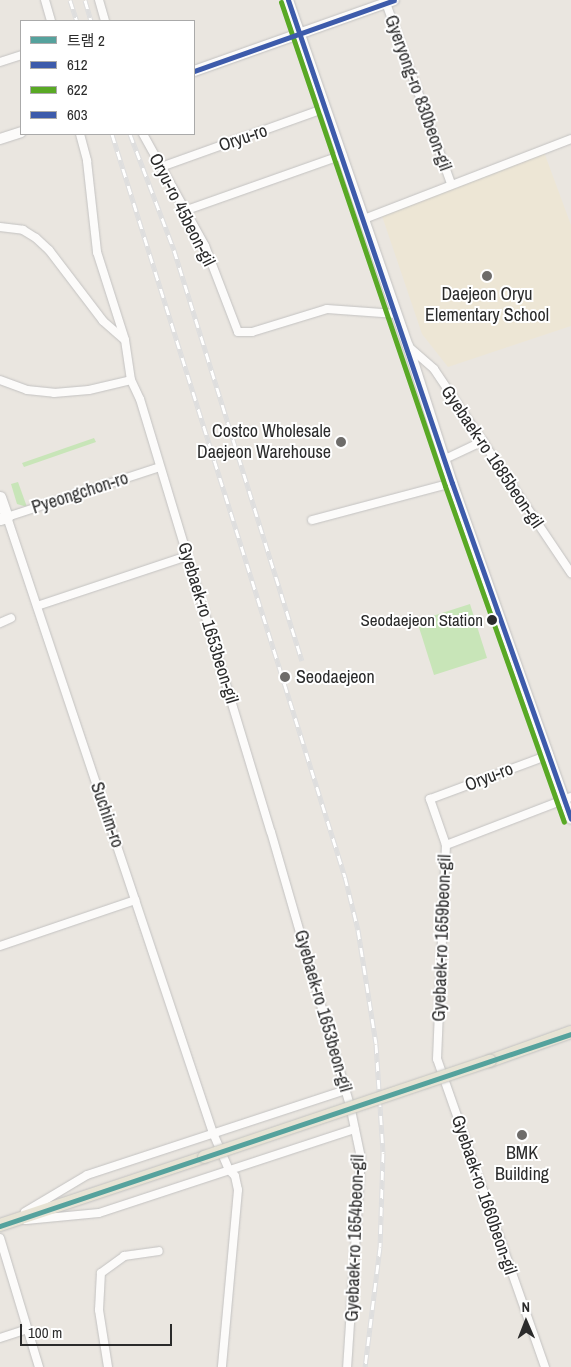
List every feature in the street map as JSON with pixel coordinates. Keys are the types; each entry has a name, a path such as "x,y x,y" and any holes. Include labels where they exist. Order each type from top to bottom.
{"main road":[{"name":"Suchim-ro","path":"0,497 4,518"},
{"path":"4,1223 490,1061 571,1032"}],"street":[{"path":"45,0 51,20"},
{"path":"99,0 105,20"},
{"path":"288,0 408,346 452,483 549,755 568,798 571,819"},
{"path":"195,71 390,1"},
{"name":"Gyeryong-ro 830beon-gil","path":"390,1 451,184"},
{"path":"0,62 20,55"},
{"name":"Oryu-ro","path":"161,167 326,108"},
{"path":"0,139 20,132"},
{"name":"Gyebaek-ro 1653beon-gil","path":"80,135 87,161 97,252 125,340 131,380 187,556 352,1110"},
{"name":"Oryu-ro 45beon-gil","path":"144,135 205,246 238,332 252,332 327,309 396,314"},
{"name":"Gyeryong-ro 830beon-gil","path":"364,219 571,139"},
{"path":"184,211 342,155"},
{"path":"0,227 23,230 36,238 49,250 103,322 125,340"},
{"name":"Gyebaek-ro 1685beon-gil","path":"408,346 434,369 483,441 488,454 571,573"},
{"path":"0,380 27,390 54,392 89,390 131,380"},
{"path":"445,459 483,441"},
{"name":"Pyeongchon-ro","path":"4,518 160,467"},
{"path":"312,520 452,483"},
{"name":"Suchim-ro","path":"4,518 37,606 213,1133 229,1170 235,1176 238,1190 222,1367"},
{"path":"37,606 187,556"},
{"path":"0,623 11,618"},
{"name":"Oryu-ro","path":"430,799 549,755"},
{"path":"446,845 568,798"},
{"name":"Gyebaek-ro 1659beon-gil","path":"430,799 446,845 437,1059 443,1079"},
{"path":"0,946 135,900"},
{"name":"Gyebaek-ro 1660beon-gil","path":"443,1079 545,1367"},
{"path":"4,1223 87,1175 346,1090"},
{"name":"Gyebaek-ro 1654beon-gil","path":"347,1367 361,1158 352,1110"},
{"path":"4,1223 100,1213 355,1129"},
{"path":"0,1238 40,1367"},
{"path":"108,1367 99,1310 102,1273 124,1256 158,1251"},
{"path":"0,1338 28,1329"}],"shaded area":[{"name":"Daejeon Oryu Elementary School","path":"544,152 571,225 571,326 448,367 422,334 382,216"}],"green space":[{"path":"94,438 96,442 24,467 22,463"},
{"path":"18,482 27,507 17,504 11,484"},
{"path":"470,604 487,658 434,675 417,621"}],"railway":[{"path":"70,0 77,20"},
{"path":"85,0 91,20"},
{"path":"112,135 345,877 358,930 376,1044 383,1153 380,1247 365,1367"},
{"path":"130,135 174,250 302,661"}],"tram line":[{"name":"2","path":"0,1226 571,1034"}],"transit line":[{"name":"612","path":"288,0 452,483 571,819"},
{"name":"603","path":"195,71 394,0"},
{"name":"622","path":"281,2 445,486 564,822"}],"place":[{"name":"Daejeon Oryu Elementary School","path":"487,276"},
{"name":"Costco Wholesale Daejeon Warehouse","path":"341,442"},
{"name":"Seodaejeon Station","path":"492,620"},
{"name":"Seodaejeon","path":"285,677"},
{"name":"BMK Building","path":"522,1135"}]}
